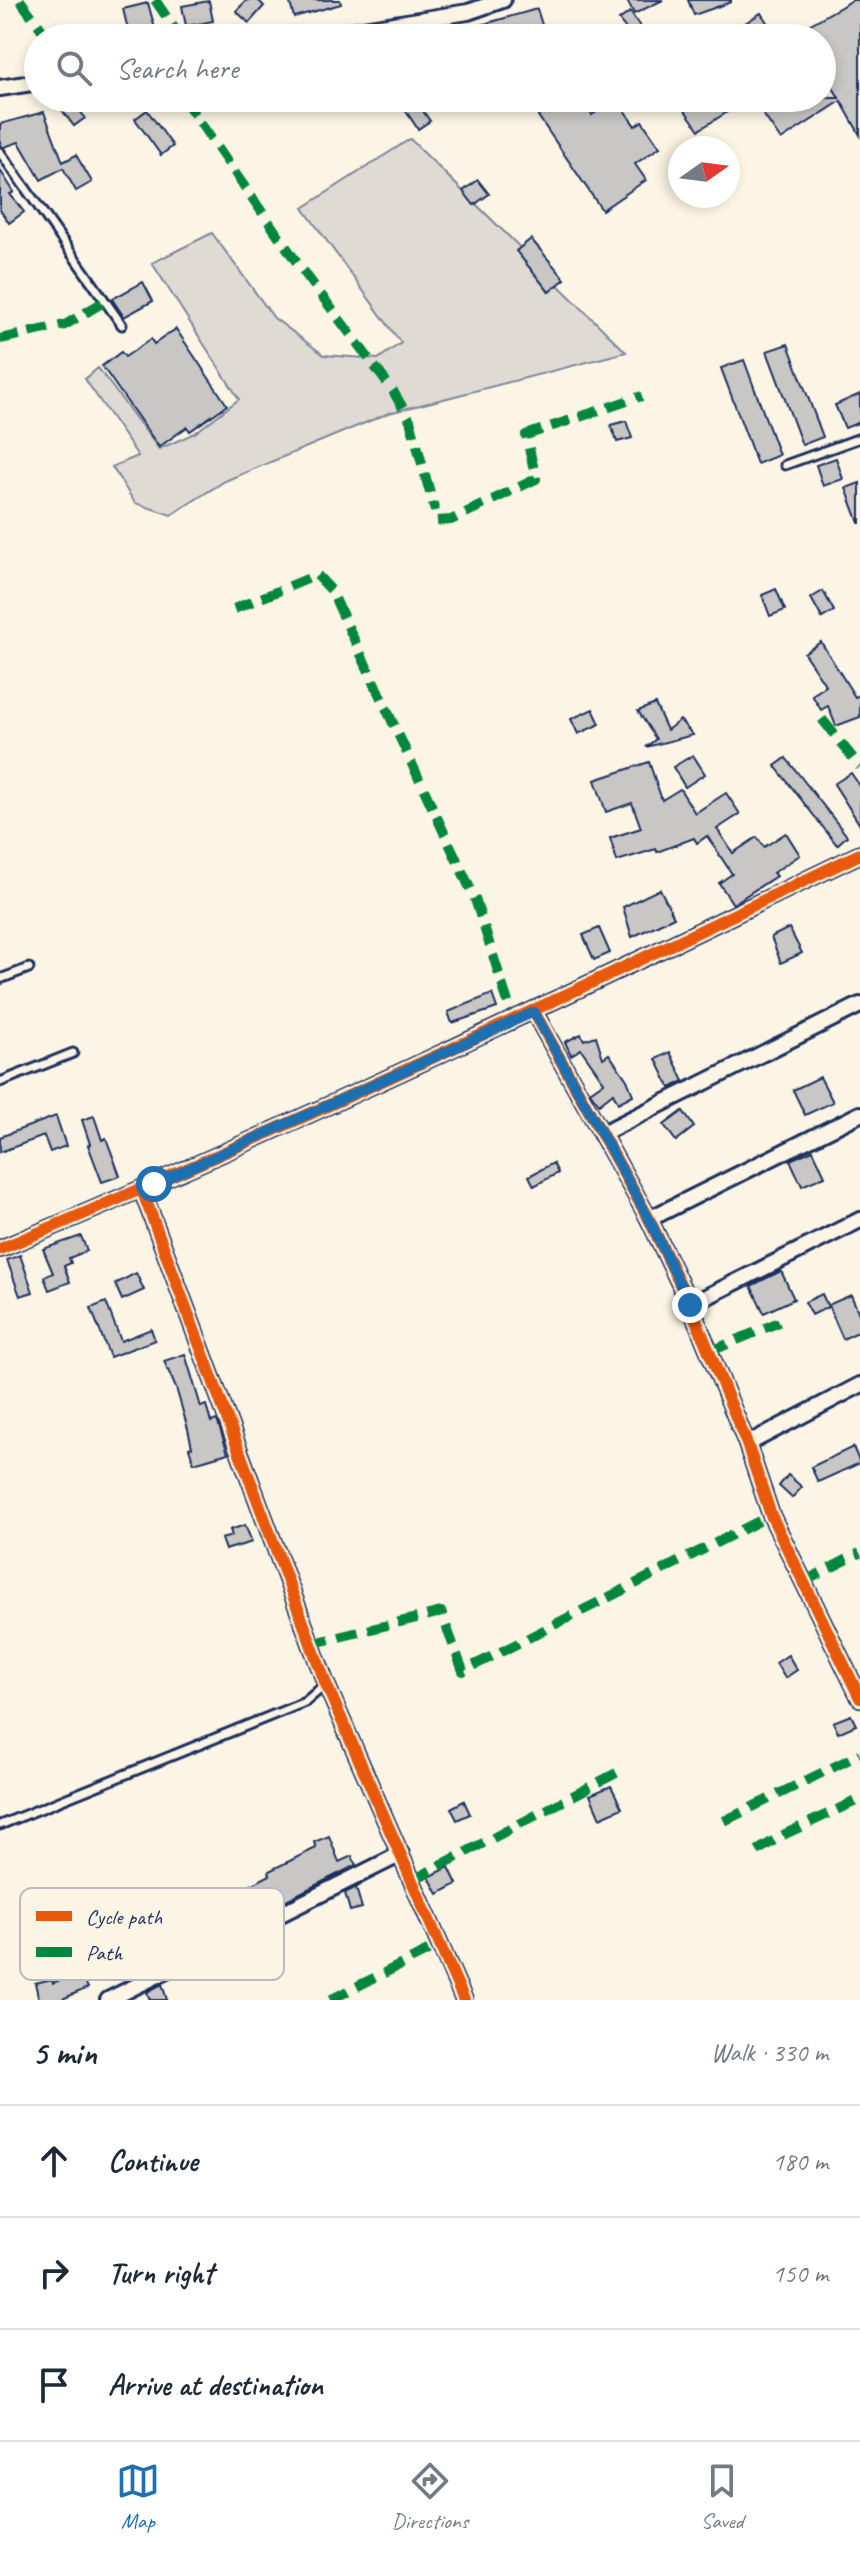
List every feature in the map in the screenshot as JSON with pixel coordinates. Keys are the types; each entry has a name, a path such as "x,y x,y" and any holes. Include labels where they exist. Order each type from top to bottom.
{"street":[{"path":"394,24 468,12 503,0"},
{"path":"0,88 24,84"},
{"path":"0,1249 142,1190 534,1012 860,854"},
{"path":"601,1134 860,1005"},
{"path":"534,1012 649,1219 690,1305 747,1444 771,1515 860,1698"},
{"path":"649,1219 860,1114"},
{"path":"142,1190 326,1684 464,2000"},
{"path":"690,1305 860,1220"},
{"path":"747,1444 860,1385"},
{"path":"284,1912 401,1854"},
{"path":"108,2000 148,1980"}],"lane":[{"path":"0,152 122,325"},
{"path":"785,465 860,438"},
{"path":"0,979 29,968"},
{"path":"0,1082 73,1053"},
{"path":"0,1825 305,1702 326,1684"}],"shaded area":[{"path":"410,139 626,352 389,413 225,481 171,515 135,503 112,467 138,456 85,379 98,368 159,449 195,433 239,399 152,263 212,233 274,318 324,355 378,359 401,343 303,208"}],"building":[{"path":"247,0 258,0 264,6 249,23 236,11"},
{"path":"289,0 340,0 341,4 294,17"},
{"path":"627,0 663,0 634,14"},
{"path":"688,0 731,0 731,2 694,15"},
{"path":"853,0 860,0 860,135 841,101 836,104 836,98 839,98 836,93 836,24 811,24"},
{"path":"209,1 213,21 186,24 182,6"},
{"path":"148,3 154,24 127,24 123,9"},
{"path":"537,9 542,24 484,24"},
{"path":"630,12 638,24 622,24 619,20"},
{"path":"761,13 768,24 744,24"},
{"path":"44,112 63,162 76,155 92,182 76,191 63,168 41,180 19,142 0,146 0,124"},
{"path":"64,112 81,112 85,118 74,126"},
{"path":"148,112 173,146 161,155 135,119"},
{"path":"406,112 424,112 430,121 418,129"},
{"path":"535,112 590,112 592,115 596,112 626,112 635,126 642,121 660,147 635,164 646,180 602,210"},
{"path":"686,112 727,112 699,130"},
{"path":"762,112 824,112 781,140"},
{"path":"0,170 14,192 10,194 24,212 9,223 0,210"},
{"path":"478,180 489,194 474,205 463,191"},
{"path":"531,239 565,279 549,292 516,251"},
{"path":"143,282 153,301 124,317 112,299"},
{"path":"176,329 227,405 190,431 187,427 159,447 102,366 121,352 125,357 151,339 154,344"},
{"path":"788,344 823,437 802,445 767,351"},
{"path":"744,360 779,455 757,464 721,368"},
{"path":"860,394 860,422 845,428 835,405"},
{"path":"626,421 632,438 617,442 611,425"},
{"path":"836,458 843,479 823,486 816,465"},
{"path":"860,483 860,523 859,523 846,488"},
{"path":"776,589 785,610 770,616 762,595"},
{"path":"823,591 834,611 822,618 811,598"},
{"path":"821,642 855,697 860,695 860,717 836,726 828,706 821,710 812,695 826,686 804,653"},
{"path":"655,704 667,730 680,720 693,735 646,747 656,739 638,711"},
{"path":"593,709 600,724 578,734 571,719"},
{"path":"693,755 705,774 685,787 673,767"},
{"path":"786,758 847,836 837,845 775,766"},
{"path":"649,762 662,800 680,789 695,813 726,793 740,814 717,829 733,853 757,837 764,847 786,833 800,855 773,873 776,876 733,904 719,883 732,874 707,836 697,843 694,838 657,852 656,849 617,861 610,838 641,828 632,803 606,812 595,780"},
{"path":"851,773 860,786 860,825 834,784"},
{"path":"660,889 674,917 632,937 623,907"},
{"path":"599,928 610,953 594,960 583,935"},
{"path":"789,928 802,953 781,963 771,937"},
{"path":"492,994 497,1008 452,1023 448,1012"},
{"path":"581,1034 584,1040 596,1036 603,1058 609,1054 633,1095 618,1103 613,1093 599,1104 590,1092 604,1082 581,1049 571,1055 565,1042"},
{"path":"670,1052 684,1081 670,1088 656,1059"},
{"path":"820,1077 833,1102 805,1115 793,1090"},
{"path":"683,1111 694,1127 676,1141 664,1125"},
{"path":"56,1116 66,1146 50,1152 44,1136 0,1152 0,1137"},
{"path":"94,1116 120,1176 102,1182 82,1120"},
{"path":"813,1150 825,1176 802,1186 790,1160"},
{"path":"553,1163 558,1173 534,1186 529,1176"},
{"path":"81,1236 87,1251 69,1258 71,1263 64,1266 70,1282 49,1290 44,1277 53,1273 43,1249"},
{"path":"20,1255 33,1292 20,1296 7,1260"},
{"path":"781,1271 794,1299 764,1313 751,1286"},
{"path":"136,1273 144,1290 122,1300 115,1284"},
{"path":"822,1294 828,1307 812,1315 805,1302"},
{"path":"851,1295 860,1316 860,1331 843,1339 828,1305"},
{"path":"106,1302 121,1341 151,1329 155,1340 110,1357 91,1308"},
{"path":"185,1354 201,1407 206,1405 211,1422 217,1420 228,1453 194,1463 176,1388 164,1361"},
{"path":"853,1447 860,1463 818,1482 811,1467"},
{"path":"788,1475 802,1487 792,1498 779,1486"},
{"path":"245,1525 252,1542 225,1550 221,1539 232,1536 230,1530"},
{"path":"788,1655 797,1670 785,1678 776,1663"},
{"path":"851,1715 856,1725 838,1733 833,1722"},
{"path":"611,1786 622,1808 600,1818 590,1795"},
{"path":"464,1801 470,1814 457,1820 451,1808"},
{"path":"329,1836 339,1862 352,1856 356,1865 284,1901 284,1888 245,1888 270,1875 269,1871 316,1848 314,1842"},
{"path":"449,1867 457,1884 438,1894 429,1877"},
{"path":"362,1884 356,1888 362,1908 350,1911 345,1893"},
{"path":"52,1980 53,1983 84,1980 88,1988 60,2000 39,2000 35,1983"},
{"path":"162,1984 167,2000 150,2000 147,1992"}],"marked path":[{"path":"20,0 38,24"},
{"path":"155,0 171,24"},
{"path":"193,112 298,264 393,391 410,420 435,511"},
{"path":"0,339 65,325 105,301"},
{"path":"437,521 451,520 536,479 526,435 642,396"},
{"path":"234,609 317,575 331,590 475,899 514,1021"},
{"path":"822,719 860,767"},
{"path":"709,1352 779,1322"},
{"path":"310,1644 441,1612 463,1671 771,1515"},
{"path":"803,1582 860,1553"},
{"path":"724,1821 860,1754"},
{"path":"413,1880 622,1770"},
{"path":"757,1851 781,1836 860,1799"},
{"path":"330,2000 440,1945"}],"cycle path":[{"path":"0,1249 325,1107 860,854"},
{"path":"534,1012 649,1219 690,1305 747,1444 771,1515 860,1698"},
{"path":"142,1190 326,1684 464,2000"}],"route":[{"path":"154,1184 534,1012 649,1219 690,1305"}]}
